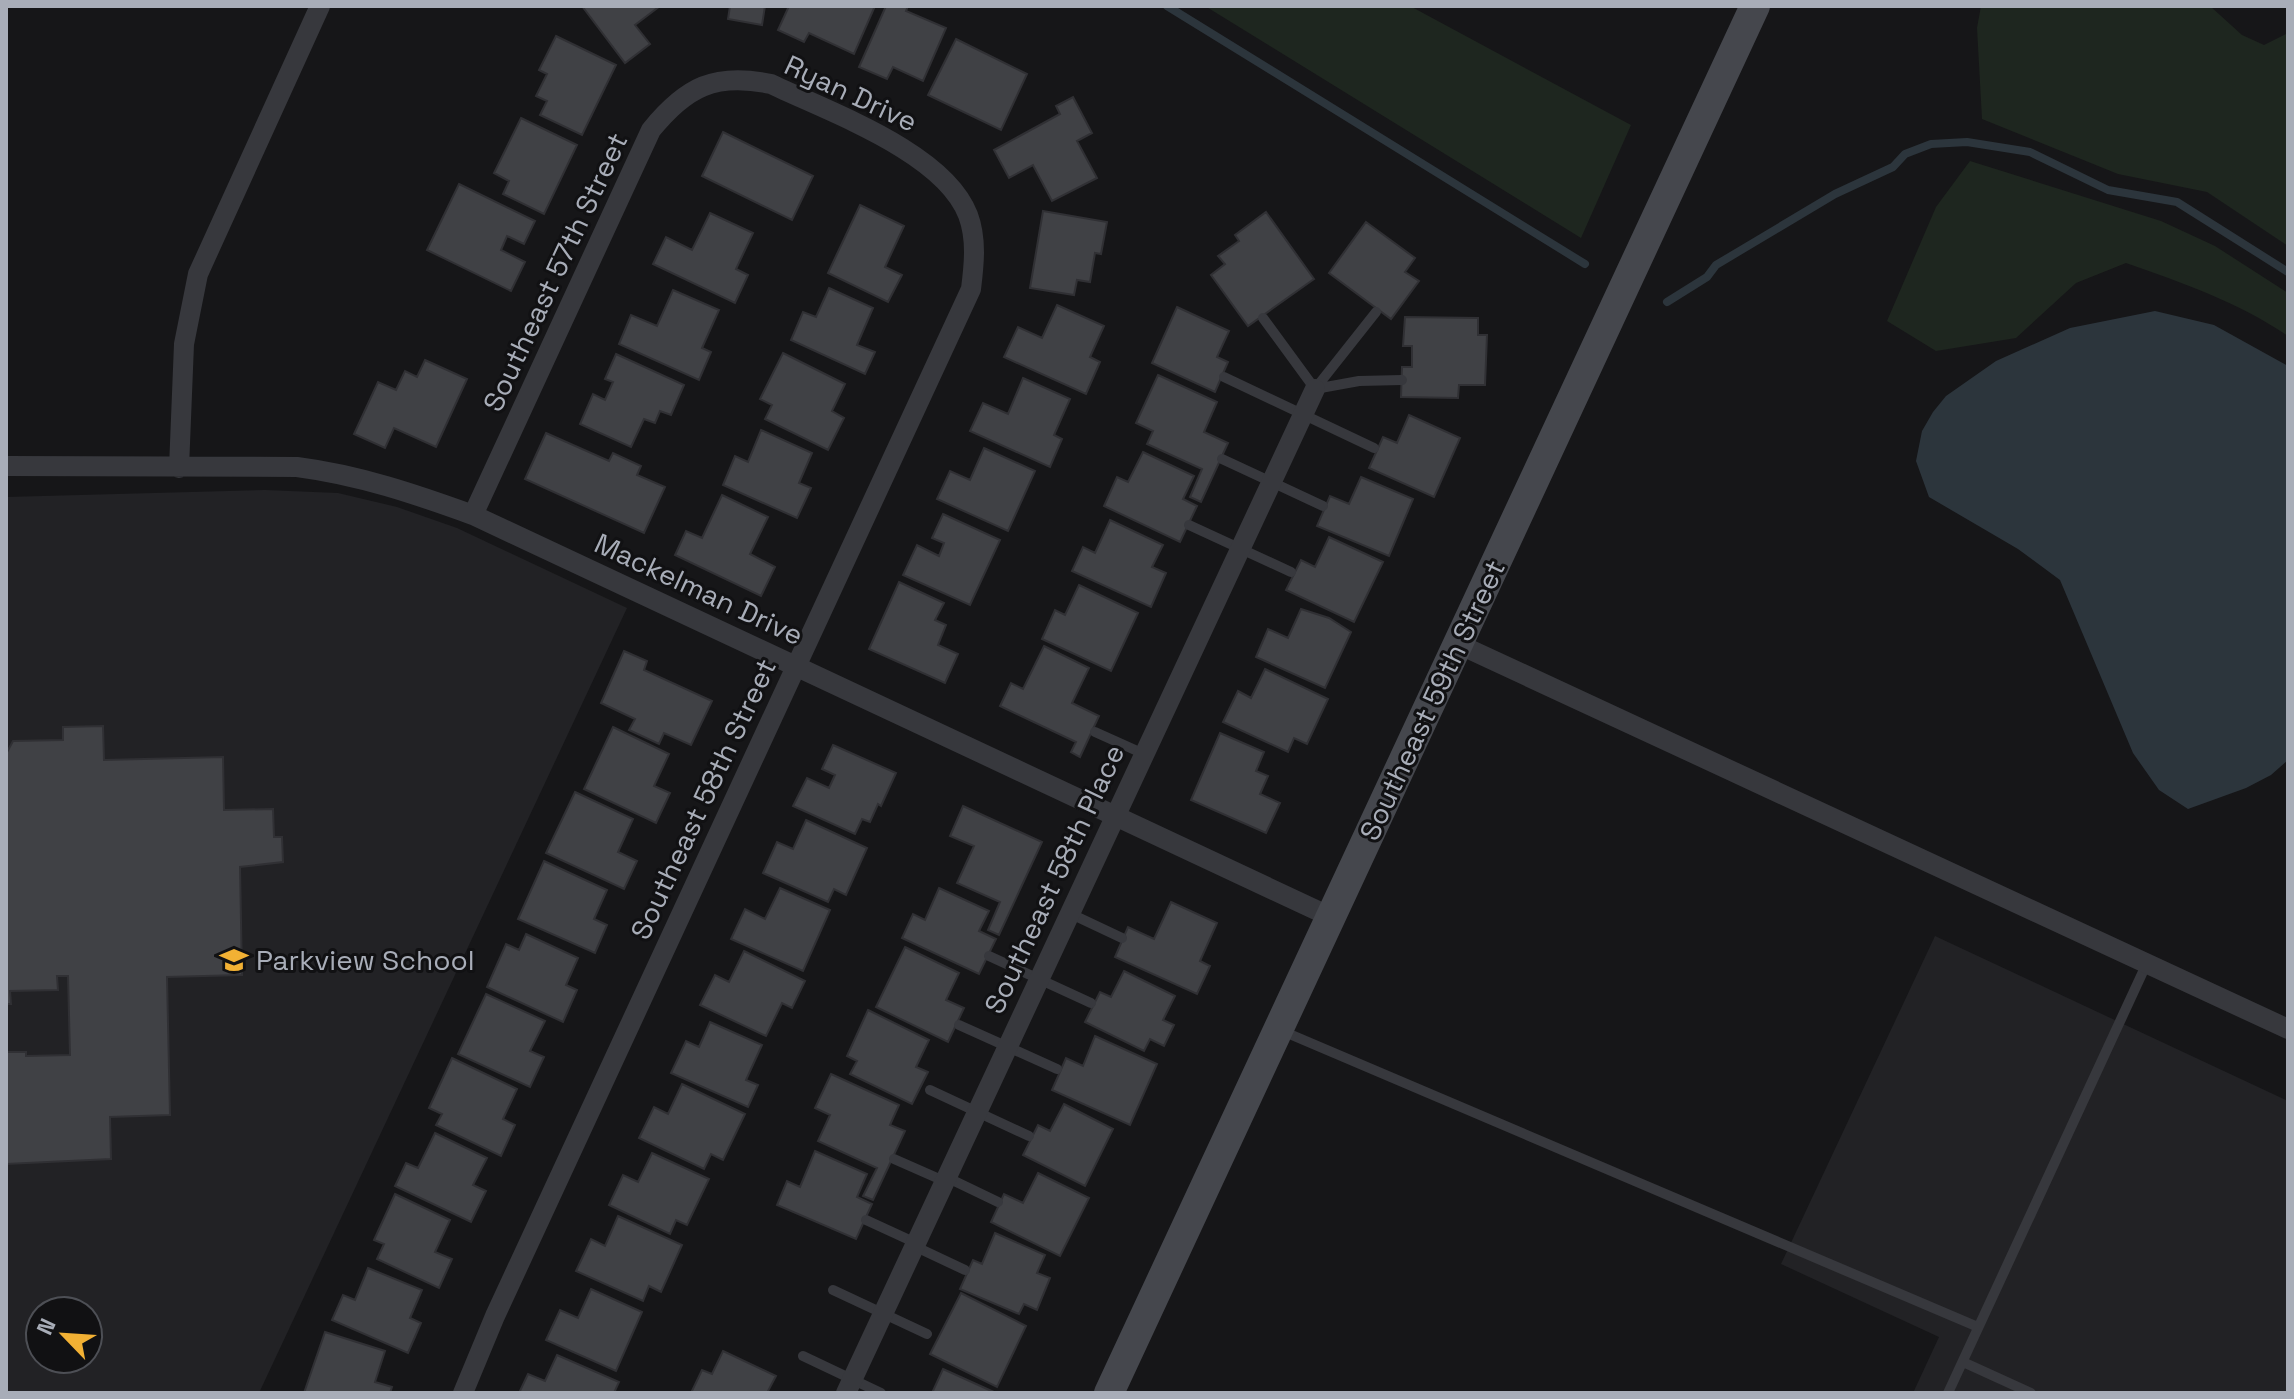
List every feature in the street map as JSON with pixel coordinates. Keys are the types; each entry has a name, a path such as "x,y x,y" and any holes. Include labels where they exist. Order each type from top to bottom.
{"main road":[{"name":"Southeast 59th Street","path":"1109,1393 1755,6"}],"street":[{"path":"179,468 184,344 198,274 320,6"},
{"name":"Ryan Drive","path":"719,80 749,79 771,84 918,155 947,183"},
{"name":"Southeast 57th Street","path":"473,515 651,130 672,105 693,90 719,80"},
{"name":"Southeast 58th Street","path":"463,1393 495,1316 971,289 975,255 968,215 947,183"},
{"name":"Southeast 58th Place","path":"849,1386 1315,389"},
{"name":"Mackelman Drive","path":"6,466 297,467 345,473 473,515 1116,813 1331,917"},
{"path":"1458,644 2288,1029"}],"lane":[{"path":"1315,389 1376,312"},
{"path":"1263,318 1315,389"},
{"path":"1224,377 1374,448"},
{"path":"1315,389 1359,381 1402,380"},
{"path":"1222,459 1323,506"},
{"path":"1189,525 1291,572"},
{"path":"1095,732 1144,754"},
{"path":"1069,913 1122,938"},
{"path":"989,956 1091,1003"},
{"path":"1948,1393 2148,963"},
{"path":"959,1025 1057,1069"},
{"path":"1278,1029 1978,1327"},
{"path":"930,1090 1029,1136"},
{"path":"894,1159 998,1202"},
{"path":"866,1220 965,1270"},
{"path":"833,1290 927,1334"},
{"path":"803,1356 849,1386 881,1393"},
{"path":"1963,1362 2031,1393"}],"shaded area":[{"path":"1205,6 1410,6 1631,125 1581,238"},
{"path":"1981,6 2210,6 2242,35 2264,45 2288,33 2288,246 2207,192 2118,174 1982,119 1977,28"},
{"path":"1970,161 2161,221 2215,246 2288,293 2288,336 2230,303 2126,263 2076,283 2016,338 1936,351 1887,321 1936,207"},
{"path":"2155,311 2214,325 2288,366 2288,760 2271,775 2246,788 2188,809 2159,790 2133,753 2060,580 2018,549 1929,497 1916,461 1922,431 1933,412 1946,396 1996,361 2070,328"},
{"name":"Parkview School","path":"265,490 338,493 397,507 457,528 627,608 259,1393 6,1393 6,497"},
{"path":"1935,936 2288,1101 2288,1393 1913,1393 1939,1337 1781,1264"}],"building":[{"path":"582,6 660,6 635,25 650,44 625,63"},
{"path":"730,6 765,6 762,25 728,19"},
{"path":"789,6 875,6 854,54 809,33 804,42 778,30"},
{"path":"886,6 908,6 906,11 946,28 923,81 893,67 887,79 859,67"},
{"path":"556,36 616,65 582,135 540,115 547,101 536,96 547,74 539,70"},
{"path":"956,39 1027,74 1001,130 928,95"},
{"path":"1073,97 1092,133 1077,141 1097,178 1052,201 1033,165 1009,178 994,150 1060,114 1056,106"},
{"path":"521,118 577,145 544,214 503,194 509,181 494,173"},
{"path":"723,132 813,176 792,220 702,176"},
{"path":"459,184 535,221 524,244 507,236 501,250 525,262 511,291 427,250"},
{"path":"860,205 904,226 885,267 902,275 888,302 828,273"},
{"path":"1043,211 1107,222 1101,254 1095,253 1090,282 1077,280 1074,295 1030,288"},
{"path":"1266,212 1314,279 1248,326 1211,275 1225,264 1218,256 1239,241 1235,235"},
{"path":"710,213 753,233 736,269 748,275 735,303 653,264 666,237 692,250"},
{"path":"1366,222 1415,258 1405,272 1419,281 1391,319 1329,273"},
{"path":"829,288 873,308 857,345 875,352 865,374 791,340 803,312 816,317"},
{"path":"673,290 719,310 702,348 711,352 699,380 619,344 631,315 657,326"},
{"path":"1057,305 1104,326 1090,357 1100,362 1086,394 1004,357 1018,327 1042,338"},
{"path":"1177,307 1229,331 1217,357 1228,362 1215,392 1152,363"},
{"path":"1405,317 1478,318 1478,335 1487,335 1485,385 1459,385 1458,398 1401,397 1402,367 1412,367 1412,346 1403,346"},
{"path":"783,353 845,384 832,411 844,418 828,450 765,419 772,405 760,399"},
{"path":"616,354 684,385 671,415 660,411 655,423 644,419 631,447 580,424 593,394 605,400 613,382 605,379"},
{"path":"425,360 467,379 436,447 394,428 385,448 354,434 378,382 396,390 405,371 417,377"},
{"path":"1158,375 1217,402 1204,432 1228,443 1201,502 1190,497 1202,469 1147,444 1153,431 1136,423"},
{"path":"1023,378 1070,399 1054,435 1062,439 1050,467 970,431 983,403 1008,414"},
{"path":"1409,415 1460,438 1434,497 1369,468 1383,437 1397,443"},
{"path":"761,430 812,453 799,483 811,488 797,518 723,485 735,456 748,462"},
{"path":"546,433 609,461 613,453 641,466 637,475 665,487 644,533 525,479"},
{"path":"984,448 1035,471 1008,531 937,499 950,471 970,480"},
{"path":"1143,452 1194,476 1183,499 1197,506 1180,542 1104,506 1117,477 1128,482"},
{"path":"1361,477 1413,499 1389,556 1317,526 1330,496 1349,504"},
{"path":"722,495 768,517 750,554 775,567 761,596 675,555 686,531 702,538"},
{"path":"943,514 1000,540 970,605 903,575 917,545 939,556 944,543 932,538"},
{"path":"1110,520 1163,545 1152,567 1166,573 1151,607 1072,571 1083,547 1095,553"},
{"path":"1329,537 1383,562 1354,622 1286,590 1301,560 1315,567"},
{"path":"899,582 944,603 935,620 946,625 938,645 958,654 945,683 869,649"},
{"path":"1079,585 1138,613 1111,671 1042,639 1055,610 1065,615"},
{"path":"1301,609 1329,618 1351,632 1325,688 1256,657 1268,629 1288,638"},
{"path":"1044,646 1089,668 1072,703 1099,716 1080,757 1071,752 1076,742 1000,706 1011,683 1023,689"},
{"path":"624,651 647,661 644,670 712,701 691,745 664,733 659,744 629,730 635,719 601,703"},
{"path":"1265,669 1328,699 1307,744 1294,738 1288,752 1223,722 1238,691 1251,698"},
{"path":"103,726 104,760 223,757 224,810 273,809 274,837 282,837 283,862 240,867 242,975 167,977 170,1115 110,1117 111,1159 6,1164 6,1052 26,1052 26,1056 70,1055 68,976 57,976 58,990 10,991 11,1004 6,1004 6,754 13,741 63,740 63,727"},
{"path":"613,727 669,754 654,786 670,793 656,823 584,789"},
{"path":"1220,733 1264,752 1256,771 1268,776 1260,794 1280,803 1266,833 1191,800"},
{"path":"833,745 896,773 881,806 878,804 870,822 862,819 855,834 793,806 807,778 829,788 835,775 822,769"},
{"path":"575,792 633,819 618,852 637,861 624,889 546,853"},
{"path":"963,806 1042,842 999,935 988,930 1000,902 957,883 974,846 950,836"},
{"path":"806,820 867,848 846,895 834,889 828,902 763,873 777,842 793,849"},
{"path":"544,861 607,890 594,919 607,925 595,953 518,919"},
{"path":"780,888 830,910 803,971 731,939 745,909 765,919"},
{"path":"939,888 989,911 979,931 996,939 979,974 902,938 913,914 925,920"},
{"path":"1171,902 1217,923 1200,961 1210,966 1197,994 1115,957 1128,927 1154,939"},
{"path":"526,934 578,958 566,985 577,990 563,1022 487,987 506,944 519,950"},
{"path":"905,947 959,973 946,1000 964,1008 948,1042 876,1007"},
{"path":"744,951 805,981 792,1008 782,1003 766,1036 700,1005 715,975 729,982"},
{"path":"1124,971 1175,996 1163,1020 1174,1025 1164,1046 1150,1039 1144,1051 1085,1022 1100,992 1111,997"},
{"path":"486,994 545,1021 530,1051 544,1057 530,1087 458,1054"},
{"path":"868,1010 929,1040 916,1067 928,1072 912,1104 850,1074 857,1061 847,1056"},
{"path":"710,1022 762,1045 746,1080 758,1085 748,1107 671,1073 686,1041 699,1047"},
{"path":"1095,1036 1157,1064 1130,1125 1052,1090 1066,1058 1083,1066"},
{"path":"452,1058 517,1089 503,1119 515,1125 501,1156 436,1125 442,1114 429,1108"},
{"path":"831,1074 899,1105 890,1125 905,1131 873,1200 863,1196 877,1168 818,1141 830,1115 815,1108"},
{"path":"682,1084 745,1114 723,1160 711,1154 704,1169 639,1138 654,1107 668,1114"},
{"path":"1064,1104 1113,1129 1085,1186 1023,1155 1038,1125 1050,1131"},
{"path":"435,1133 487,1158 473,1185 486,1191 471,1222 395,1186 406,1163 418,1168"},
{"path":"815,1151 867,1174 857,1197 872,1204 856,1239 777,1205 787,1181 800,1187"},
{"path":"652,1153 709,1179 687,1225 676,1220 670,1234 609,1205 623,1175 638,1182"},
{"path":"1038,1173 1089,1198 1060,1256 991,1222 1004,1194 1023,1203"},
{"path":"395,1194 450,1220 435,1252 452,1259 439,1288 377,1259 384,1244 374,1240"},
{"path":"618,1216 682,1245 661,1292 649,1286 643,1301 576,1271 591,1239 605,1246"},
{"path":"995,1233 1045,1255 1037,1273 1050,1278 1037,1310 1024,1304 1019,1314 960,1289 973,1260 982,1264"},
{"path":"368,1268 422,1290 410,1318 421,1323 408,1353 332,1320 343,1295 355,1300"},
{"path":"591,1289 642,1312 616,1371 546,1340 560,1310 578,1318"},
{"path":"961,1293 1026,1326 997,1387 930,1354"},
{"path":"325,1332 385,1351 375,1382 392,1387 390,1393 304,1393"},
{"path":"723,1351 776,1376 767,1393 691,1393 702,1370 712,1374"},
{"path":"557,1355 619,1382 614,1393 519,1393 528,1374 545,1381"},
{"path":"943,1369 996,1393 932,1393"}],"waterway":[{"path":"1167,6 1585,264"},
{"path":"1667,302 1707,277 1716,265 1835,194 1893,167 1905,154 1931,144 1967,142 2030,152 2108,190 2177,202 2288,272"}],"place":[{"name":"Parkview School","path":"234,960"}]}
